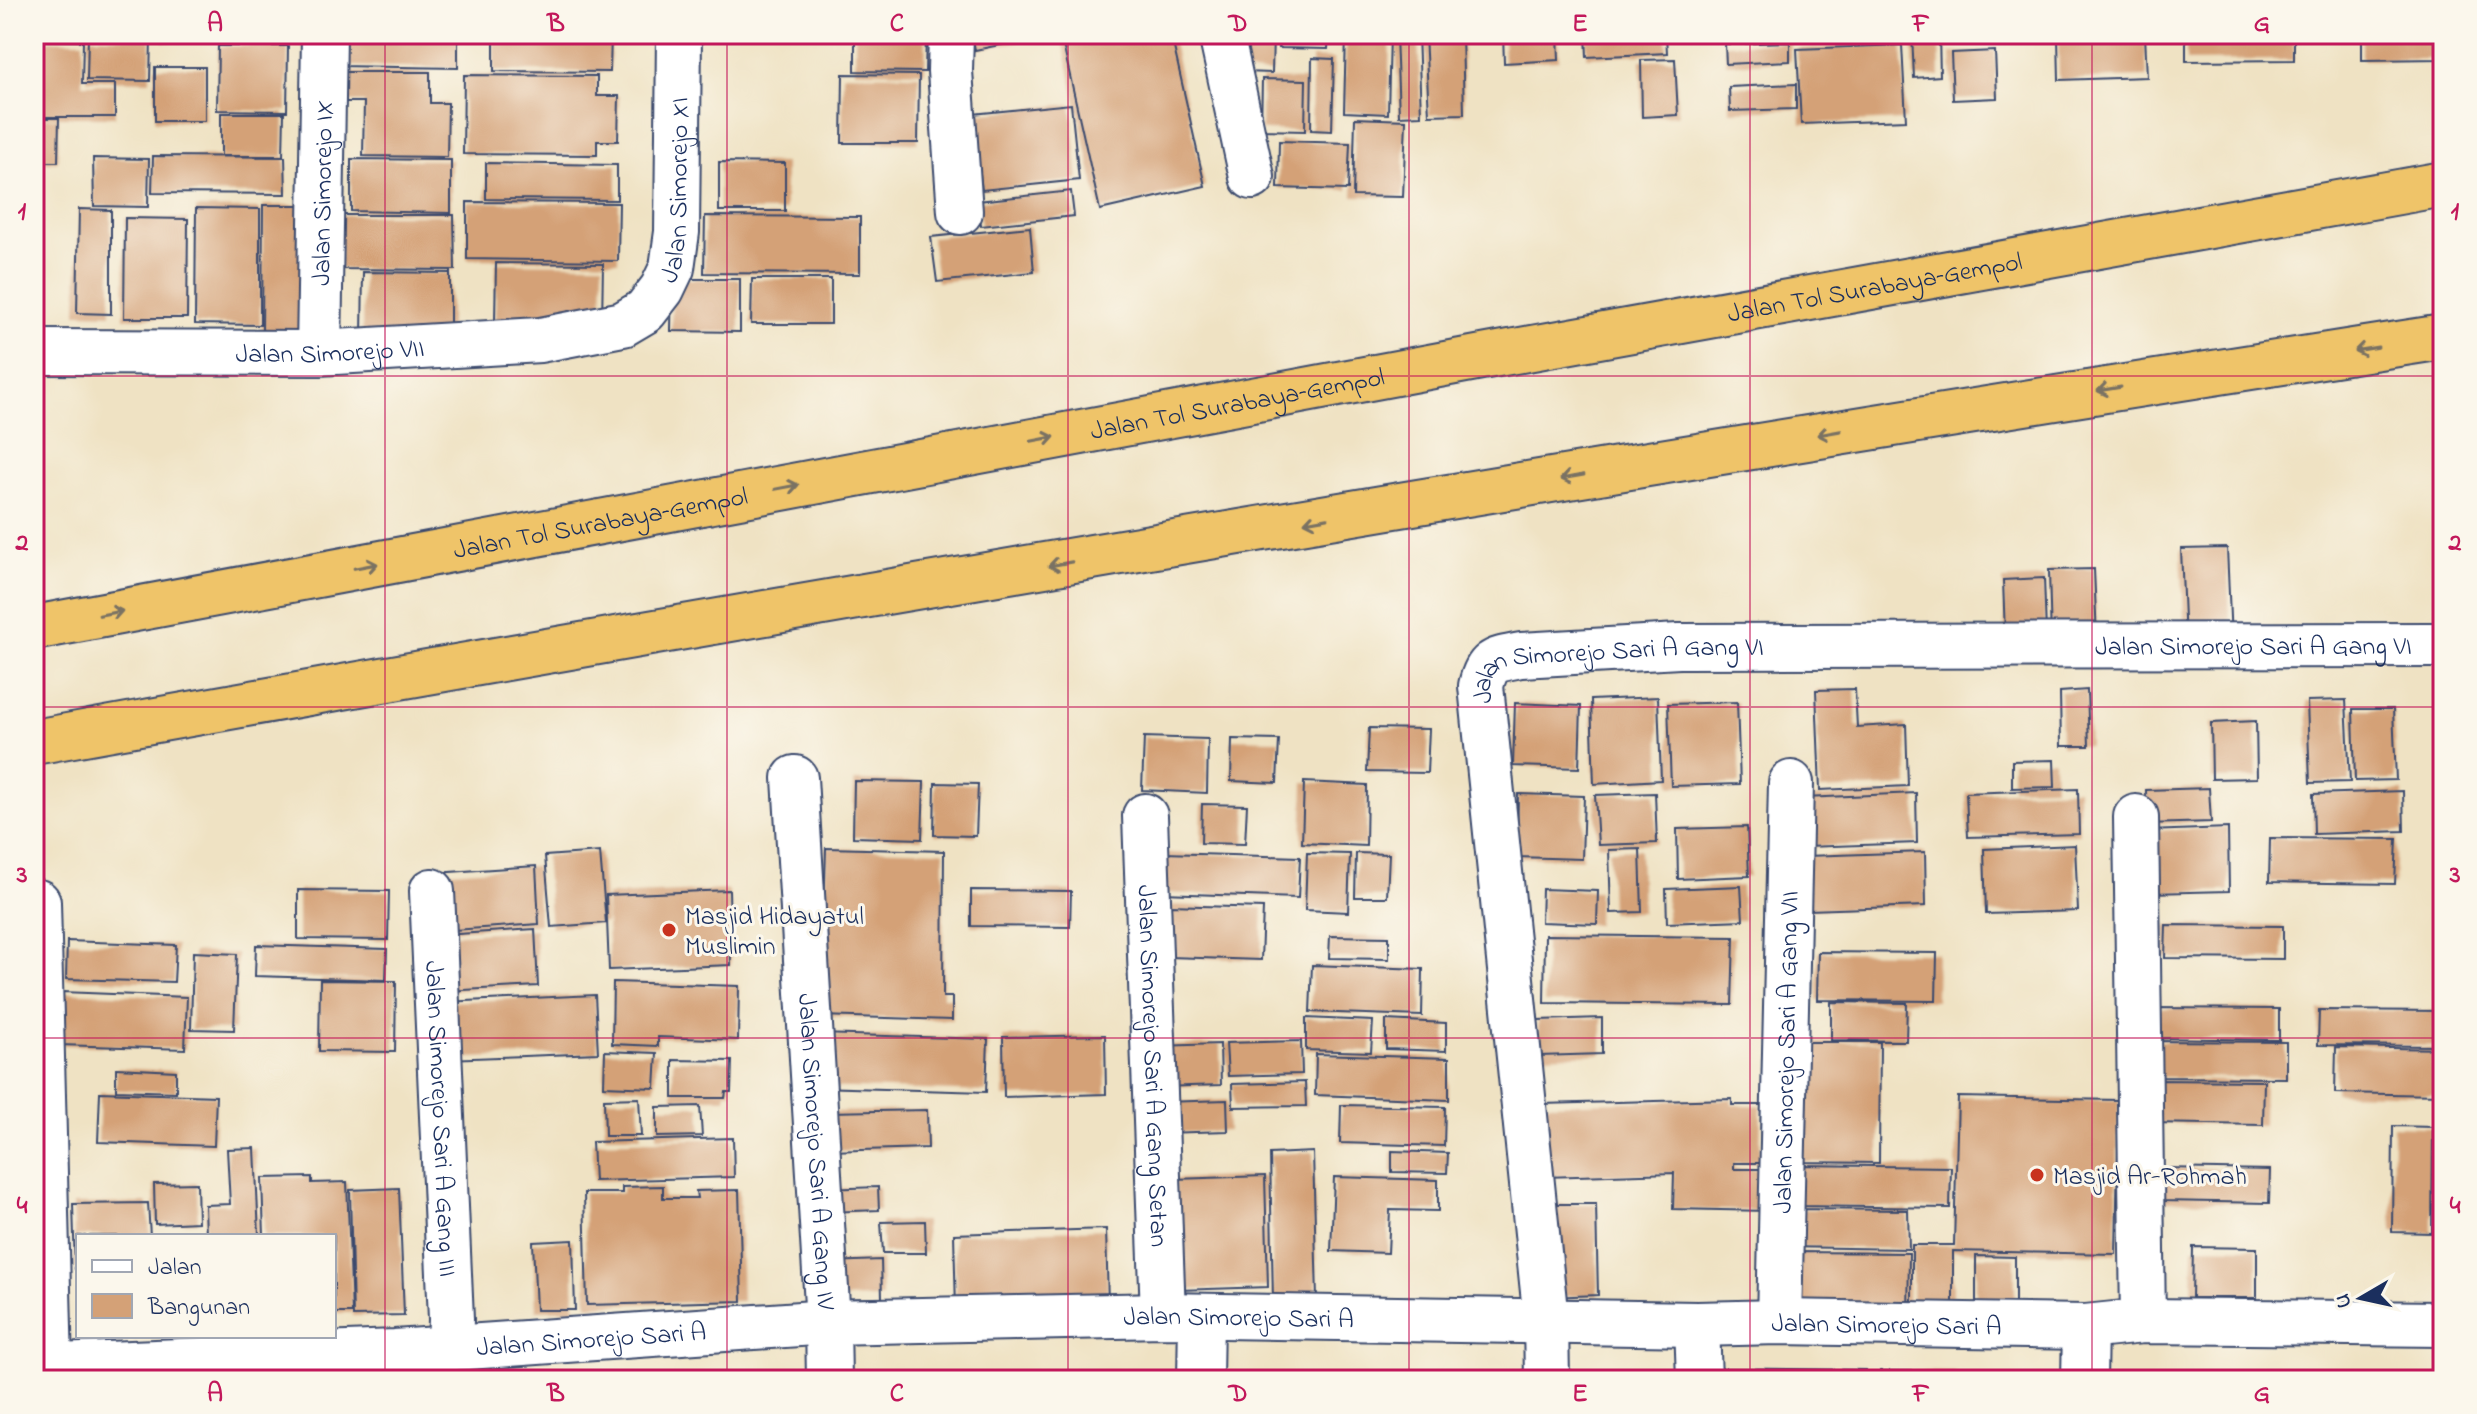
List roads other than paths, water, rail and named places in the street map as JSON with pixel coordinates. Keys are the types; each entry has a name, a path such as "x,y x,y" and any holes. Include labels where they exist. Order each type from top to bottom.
{"highway":[{"name":"Jalan Tol Surabaya–Gempol","path":"34,628 1466,360 2443,184"},
{"path":"34,742 434,670 1890,423 2443,337"}],"street":[{"name":"Jalan Simorejo IX","path":"319,353 324,34"},
{"name":"Jalan Simorejo XI","path":"623,324 645,311 662,289 672,268 677,232 679,34"},
{"path":"951,34 950,71 960,212"},
{"path":"1221,34 1252,177"},
{"name":"Jalan Simorejo VII","path":"34,352 319,353 540,340 623,324"},
{"name":"Jalan Simorejo Sari A Gang VI","path":"1547,1380 1546,1321 1481,686 1485,669 1497,660 1521,655 1679,646 2443,645"},
{"name":"Jalan Simorejo Sari A Gang IV","path":"795,778 829,1380"},
{"name":"Jalan Simorejo Sari A Gang VII","path":"1779,1322 1791,783"},
{"name":"Jalan Simorejo Sari A Gang Setan","path":"1145,816 1182,1315 1200,1380"},
{"path":"2136,817 2143,1321"},
{"name":"Jalan Simorejo Sari A Gang III","path":"432,891 450,1349"},
{"path":"38,902 42,1367"},
{"name":"Jalan Simorejo Sari A","path":"42,1367 396,1366 450,1349 828,1322 1182,1315 2085,1327 2143,1321 2443,1324"},
{"path":"1697,1324 1699,1380"},
{"path":"2084,1380 2085,1327"}],"place":[{"name":"Masjid Hidayatul Muslimin","path":"669,930"},
{"name":"Masjid Ar-Rohmah","path":"2037,1175"}]}
